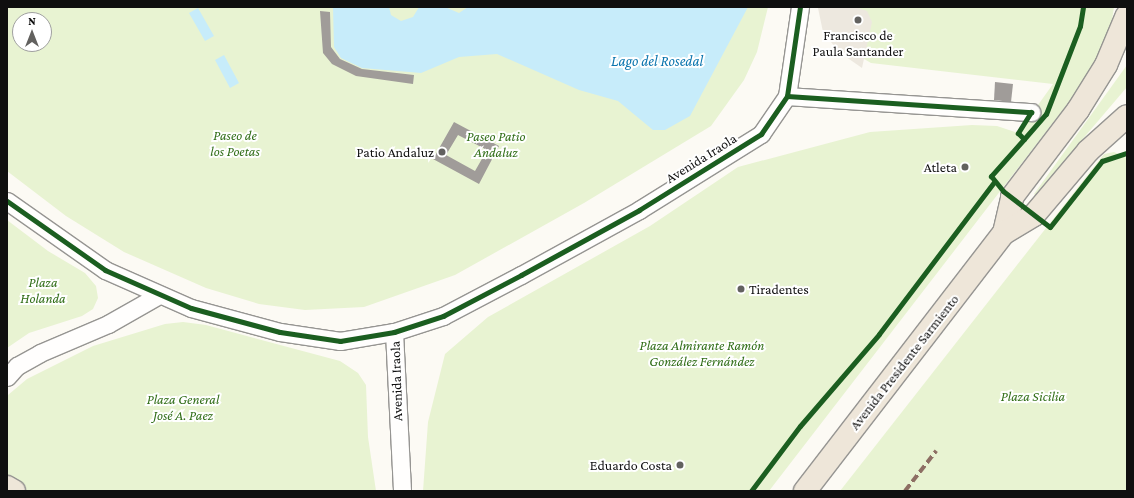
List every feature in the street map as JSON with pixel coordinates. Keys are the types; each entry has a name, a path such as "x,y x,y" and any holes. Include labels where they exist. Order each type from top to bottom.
{"main road":[{"name":"Avenida Presidente Sarmiento","path":"1004,233 1012,197 1102,72 1127,15"},
{"name":"Avenida Presidente Sarmiento","path":"805,491 1004,233 1034,215 1088,151 1127,116"},
{"path":"7,487 14,491"}],"street":[{"path":"800,7 787,96 1031,112"},
{"name":"Avenida Iraola","path":"402,491 394,332 463,306 682,184 761,134 787,96"},
{"path":"7,201 105,270 159,295 222,318 288,333 340,341 394,332"},
{"path":"7,377 17,366 40,353 108,324 159,295"}],"green space":[{"path":"7,7 768,7 757,52 744,80 711,126 584,203 455,275 364,307 305,310 259,304 206,288 124,252 66,216 7,171"},
{"name":"Plaza Almirante Ramón González Fernández","path":"820,7 1114,7 1110,33 1089,76 769,491 423,491 428,422 445,354 488,317 650,226 738,167 870,132 972,125 997,126 1018,133 1053,84 871,63 859,56 827,24"},
{"path":"1127,65 1127,87 1035,195 1034,194"},
{"name":"Plaza Sicilia","path":"1114,152 1127,158 1127,491 840,491 1104,154"},
{"name":"Plaza Holanda","path":"7,220 48,251 85,273 96,286 98,298 93,309 82,316 29,333 7,348"},
{"name":"Plaza General José A. Paez","path":"183,322 206,325 340,361 358,373 366,385 368,437 376,491 28,491 7,479 8,395 27,379 93,346 165,324"}],"shaded area":[{"path":"855,7 867,11 872,22 862,68 839,52 823,32 818,8"}],"water":[{"name":"Lago del Rosedal","path":"333,7 389,7 391,15 401,21 413,17 419,7 445,7 459,13 468,7 748,7 690,116 665,130 653,130 618,101 579,90 497,54 459,57 421,73 362,68 341,58 334,47"},
{"path":"198,8 214,36 205,41 189,13"},
{"path":"224,55 239,83 230,88 215,60"}],"building":[{"path":"320,11 330,12 331,47 340,59 362,69 414,75 413,84 356,76 332,64 323,53"},
{"path":"995,82 1013,84 1011,102 994,100"},
{"name":"Patio Andaluz","path":"454,122 499,146 479,184 433,159","holes":["458,135 487,150 475,171 446,155"]}],"marked path":[{"path":"905,491 936,451"}],"cycle path":[{"path":"7,201 105,270 191,308 280,332 340,341 394,332 443,316 521,275 639,210 761,134 787,96 800,7"},
{"path":"787,96 1031,112 1018,133 1024,139 1046,114 1080,26 1083,7"},
{"path":"1024,139 991,176 1003,191 1050,227 1102,161 1127,153"},
{"path":"751,491 800,426 879,334 994,182"}],"place":[{"name":"Francisco de Paula Santander","path":"858,20"},
{"name":"Patio Andaluz","path":"442,152"},
{"name":"Atleta","path":"965,167"},
{"name":"Tiradentes","path":"741,289"},
{"name":"Eduardo Costa","path":"680,465"}],"park label":[{"name":"Paseo de los Poetas","path":"235,144"},
{"name":"Paseo Patio Andaluz","path":"496,144"}]}
